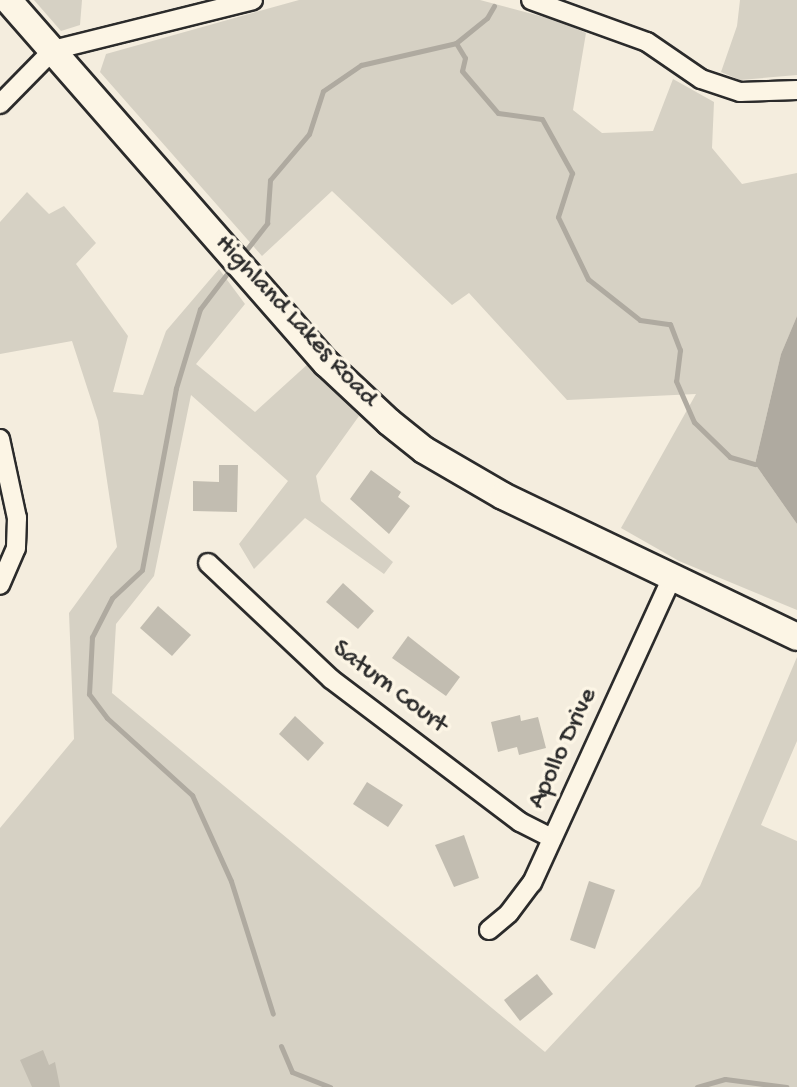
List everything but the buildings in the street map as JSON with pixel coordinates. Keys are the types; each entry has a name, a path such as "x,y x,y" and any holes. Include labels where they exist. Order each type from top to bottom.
{"street":[{"name":"Highland Lakes Road","path":"8,0 326,363 389,422 424,450 503,496 671,579 797,637"},
{"path":"183,20 184,0"},
{"path":"0,104 53,50 183,20 253,0"},
{"path":"531,0 647,43 714,84 740,92 797,90"},
{"path":"0,439 18,517 16,548 0,585"},
{"name":"Saturn Court","path":"208,563 331,679 520,822 552,838"},
{"name":"Apollo Drive","path":"489,930 509,913 532,883 671,579"}],"shaded area":[{"path":"34,0 82,0 80,25 61,31"},
{"path":"299,0 480,0 559,21 586,33 573,110 602,133 653,131 673,79 714,102 712,148 742,184 797,173 797,316 781,354 755,464 797,524 797,610 679,561 621,528 696,394 567,400 469,293 452,305 332,191 262,256 100,72 106,54"},
{"path":"740,0 797,0 797,75 740,80 721,72 737,26"},
{"path":"27,192 49,214 64,206 96,243 76,264 128,336 113,392 143,395 166,331 219,269 245,304 196,364 255,412 309,363 359,416 316,476 321,501 393,562 384,574 305,518 254,569 239,544 288,481 191,395 154,576 116,624 112,693 545,1052 700,886 797,657 797,741 761,825 797,841 797,1087 0,1087 0,828 74,739 69,613 117,547 98,421 72,341 0,354 0,222"},
{"path":"797,316 797,524 755,464 781,354"}],"waterway":[{"path":"247,249 267,223 270,180 309,134 323,91 361,65 456,43 487,18 494,6"},
{"path":"456,43 465,58 462,71 498,113 542,119 572,173 558,217 588,279 640,320 670,324 680,350 676,381 694,422 730,457 755,464"},
{"path":"226,275 200,309 176,388 142,570 112,598 92,637 89,694 107,718 192,795 231,881 273,1014"},
{"path":"281,1046 292,1072 330,1087"},
{"path":"697,1087 725,1079 786,1087"}]}
